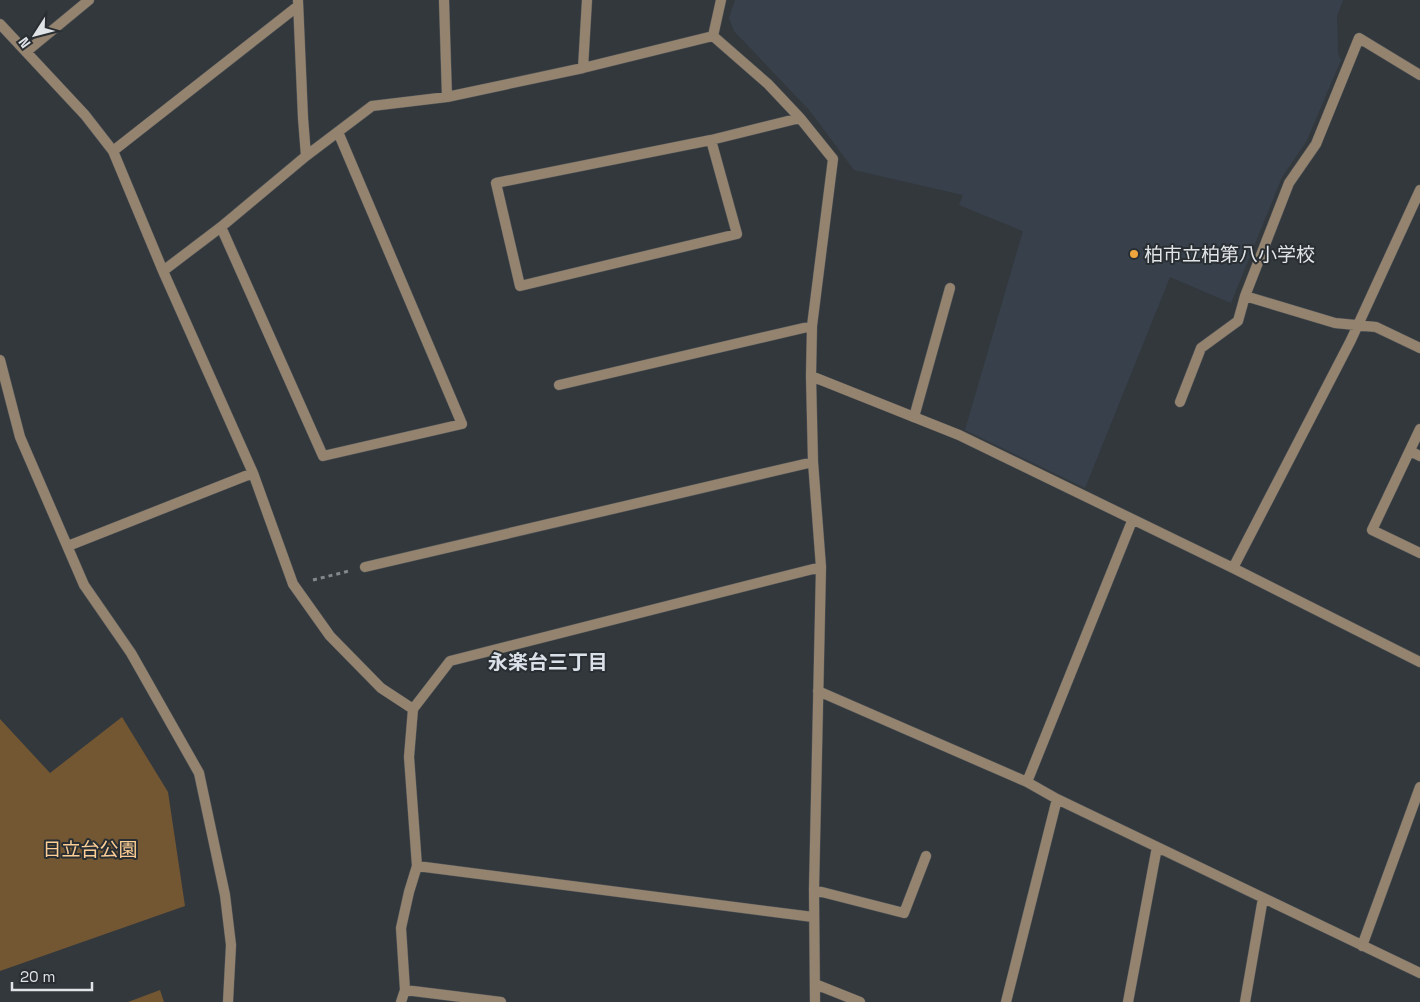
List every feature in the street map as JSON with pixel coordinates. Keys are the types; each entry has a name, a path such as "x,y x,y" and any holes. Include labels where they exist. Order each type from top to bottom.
{"street":[{"path":"26,52 89,0"},
{"path":"444,0 447,97"},
{"path":"583,68 587,0"},
{"path":"713,36 721,0"},
{"path":"113,151 298,3"},
{"path":"298,3 306,156"},
{"path":"0,24 85,115 113,151 163,271 253,473 293,584 330,636 381,688 413,709"},
{"path":"163,271 221,227 306,156 372,106 447,97 583,68 713,36"},
{"path":"713,36 768,84 800,118 833,159 812,326 812,462 821,567 814,890 815,1002"},
{"path":"1180,402 1201,348 1238,321 1245,296 1289,183 1316,144 1359,38 1420,75"},
{"path":"711,140 737,234 520,286 496,183 711,140 800,118"},
{"path":"221,227 323,456 462,424 338,132"},
{"path":"1233,568 1357,325 1420,190"},
{"path":"914,418 950,288"},
{"path":"1245,296 1335,323 1376,327 1420,348"},
{"path":"558,385 812,326"},
{"path":"0,360 20,437 84,585 131,653 199,773 225,895 231,945 228,1002"},
{"path":"811,376 959,435 1132,521 1233,568 1420,662"},
{"path":"1420,429 1372,530 1420,552"},
{"path":"1410,451 1420,456"},
{"path":"365,567 812,462"},
{"path":"68,546 253,473"},
{"path":"1027,782 1132,521"},
{"path":"401,1002 405,990 401,928 408,892 417,866 409,756 413,709 450,661 821,567"},
{"path":"818,691 1027,782 1057,799 1420,973"},
{"path":"1362,946 1420,787"},
{"path":"1006,1002 1057,799"},
{"path":"1128,1002 1157,847"},
{"path":"814,890 904,913 926,856"},
{"path":"417,866 814,917"},
{"path":"1244,1002 1263,898"},
{"path":"815,984 860,1002"},
{"path":"405,990 501,1002"}],"path":[{"path":"293,584 365,567"}],"shaded area":[{"name":"柏市立柏第八小学校","path":"735,0 1343,0 1337,16 1338,54 1341,60 1306,142 1282,177 1231,303 1170,277 1085,488 965,430 1023,231 959,205 963,195 854,170 810,111 734,31 729,18"}],"green space":[{"name":"日立台公園","path":"122,717 168,792 185,906 0,971 0,719 50,773"},
{"path":"160,990 164,1002 128,1002"}],"place":[{"name":"柏市立柏第八小学校","path":"1134,254"}],"district":[{"name":"永楽台三丁目","path":"548,662"}]}
